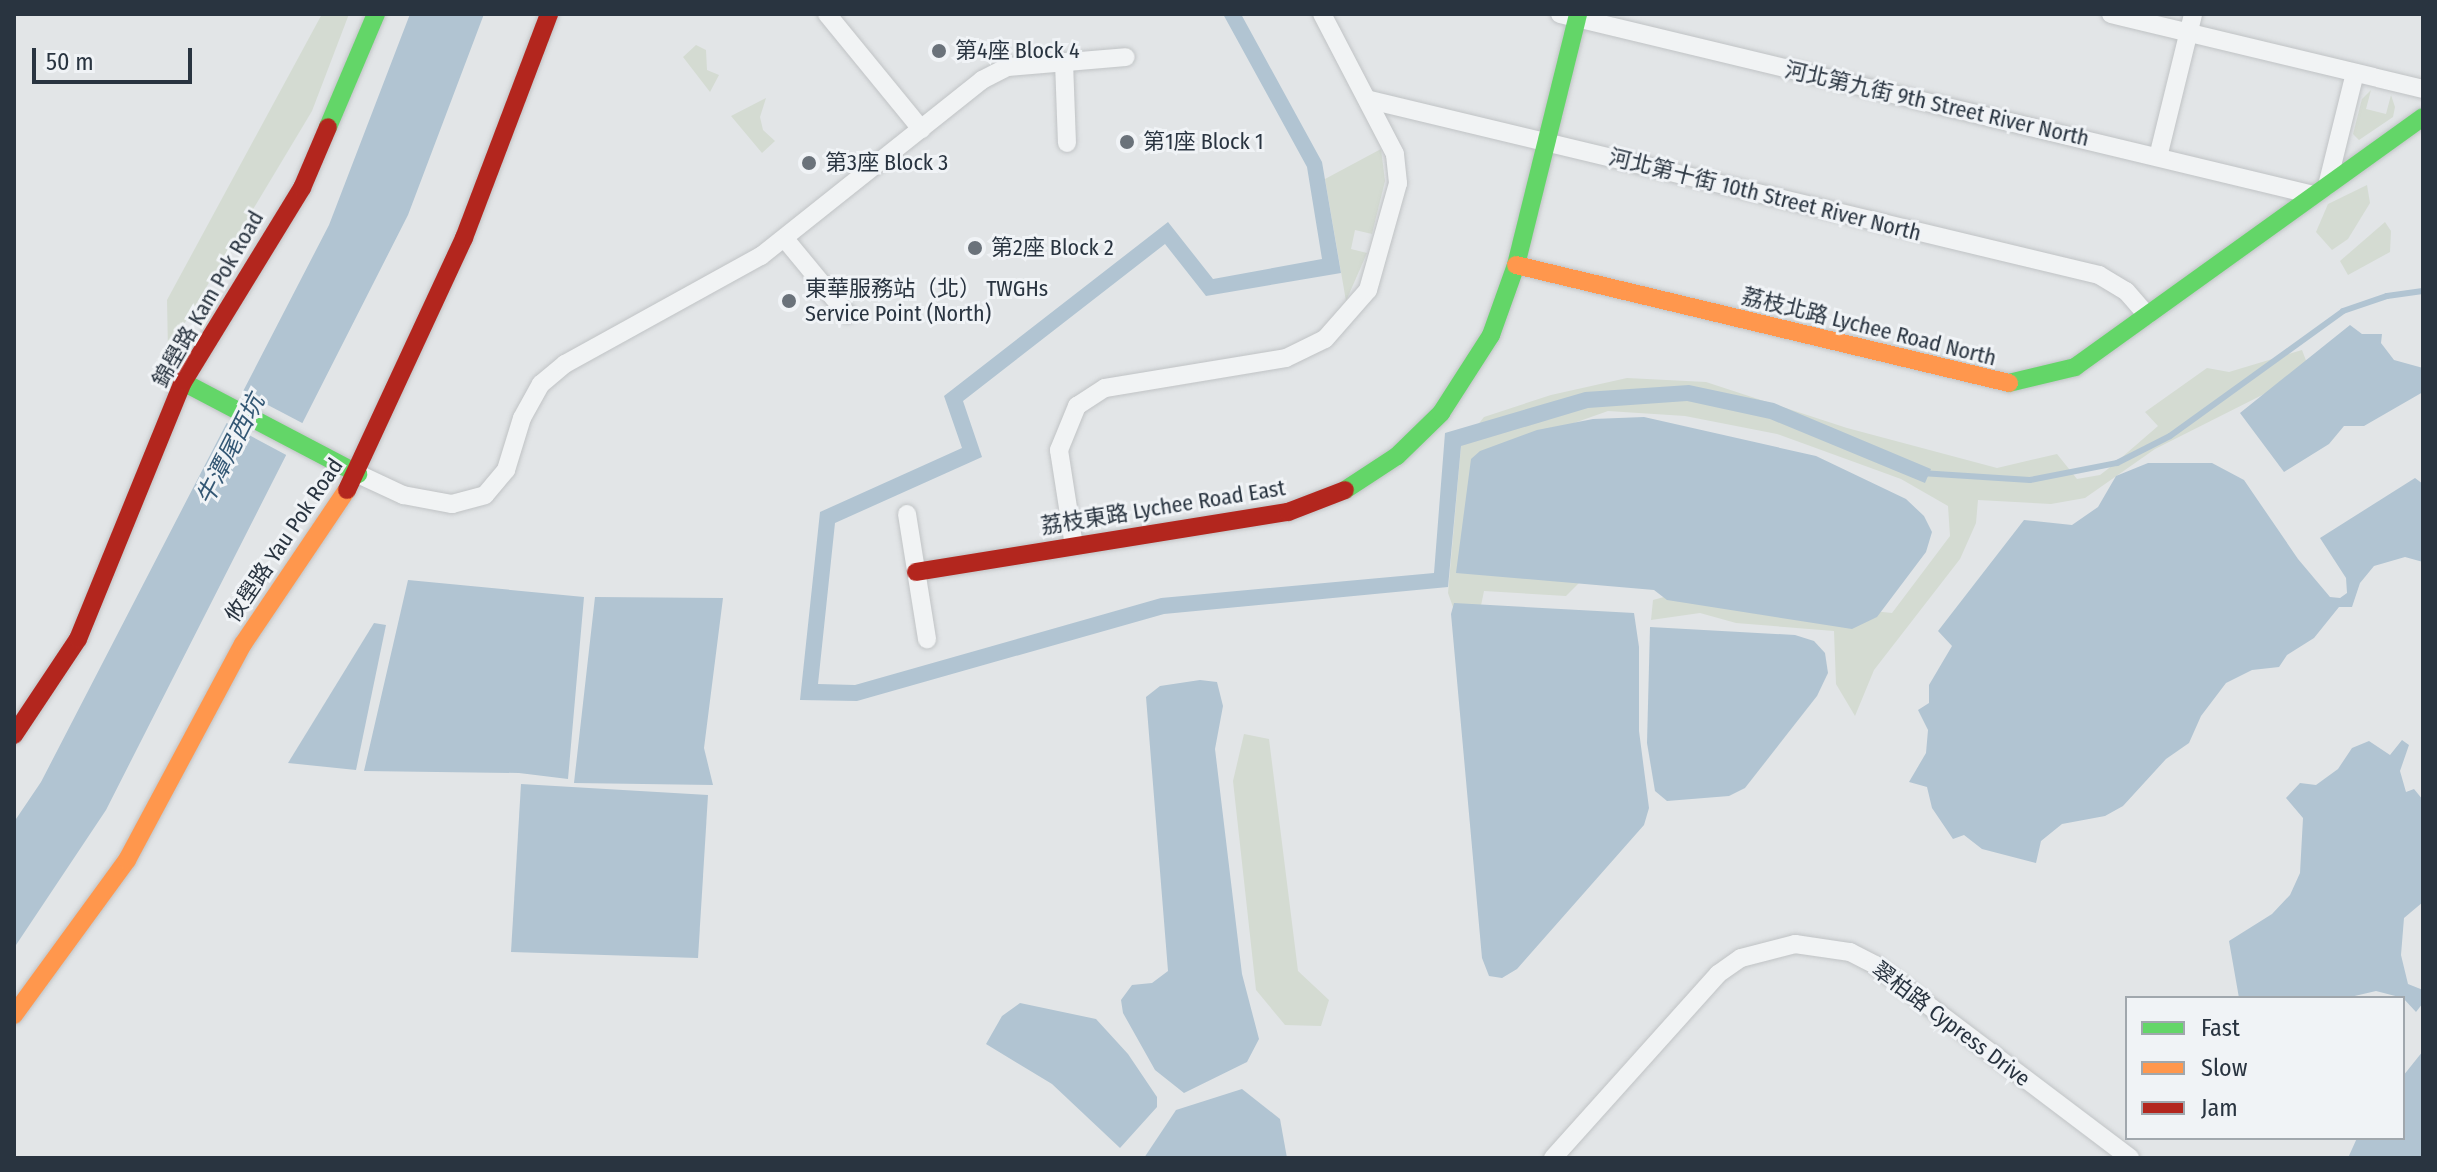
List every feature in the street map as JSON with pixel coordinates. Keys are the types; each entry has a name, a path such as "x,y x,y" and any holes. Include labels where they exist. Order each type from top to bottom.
{"street":[{"name":"錦壆路 Kam Pok Road","path":"14,735 78,639 183,382 302,188 376,14"},
{"name":"攸壆路 Yau Pok Road","path":"14,1015 127,860 243,644 358,474 464,238 549,14"},
{"path":"827,14 921,129"},
{"path":"1074,546 1059,450 1061,434 1077,406 1105,388 1286,358 1325,339 1356,309 1376,271 1398,183 1392,140 1322,14"},
{"path":"2111,14 2191,23 2355,73 2423,89"},
{"name":"荔枝東路 Lychee Road East","path":"916,572 1288,512 1371,474 1420,436 1460,389 1491,335 1516,265 1547,143 1572,15"},
{"name":"河北第九街 9th Street River North","path":"1572,15 2158,157 2321,190"},
{"path":"2158,157 2191,23"},
{"path":"183,382 403,495 460,503 485,495 500,483 522,418 553,372 725,278 785,239 921,129 1008,67 1126,57"},
{"path":"1064,62 1067,143"},
{"path":"2321,190 2355,73"},
{"name":"河北第十街 10th Street River North","path":"1370,100 2099,275 2126,291 2147,315"},
{"name":"荔枝北路 Lychee Road North","path":"1516,265 2000,384 2075,367 2423,117"},
{"path":"785,239 847,314"},
{"path":"907,514 927,639"},
{"name":"翠柏路 Cypress Drive","path":"1553,1158 1718,974 1741,958 1795,944 1850,952 1875,965 2130,1158"}],"shaded area":[{"path":"322,14 349,14 312,111 168,351 167,300"},
{"path":"696,45 706,50 707,70 719,75 710,92 683,57"},
{"path":"2371,90 2366,109 2386,114 2391,95 2395,107 2393,117 2359,140 2353,134 2362,99"},
{"path":"766,98 760,117 763,130 775,141 762,153 731,116"},
{"path":"1381,149 1385,181 1372,234 1355,230 1351,249 1367,253 1346,301 1325,179"},
{"path":"2367,185 2370,203 2348,239 2332,250 2316,232 2328,204"},
{"path":"2385,222 2391,231 2390,252 2348,275 2340,261"},
{"path":"2302,350 2310,371 2155,449 2085,498 2051,504 1978,500 1976,523 1960,559 1874,670 1855,716 1836,684 1834,631 1736,623 1700,613 1651,620 1653,600 1686,591 1892,613 1950,536 1948,506 1901,479 1777,434 1685,416 1608,411 1515,444 1592,570 1566,596 1484,591 1477,625 1462,633 1448,593 1461,446 1484,417 1551,395 1627,378 1706,382 1847,428 1997,468 2057,454 2077,479 2100,475 2113,465 2158,426 2145,412 2207,368 2229,372"},
{"path":"1244,734 1269,739 1298,971 1329,1000 1321,1026 1285,1025 1256,990 1233,781"}],"water":[{"name":"牛潭尾西坑","path":"410,14 484,14 408,215 106,810 14,948 14,822 41,782 329,225"},
{"path":"1223,14 1241,14 1322,162 1341,273 1206,296 1165,244 963,401 982,457 835,523 818,684 855,685 1161,598 1434,573 1445,433 1585,392 1689,385 1774,403 1931,469 1925,483 1770,419 1687,401 1588,408 1461,446 1448,587 1164,614 857,701 800,700 820,512 962,448 944,396 1168,222 1213,279 1322,259 1307,167"},
{"path":"2350,325 2362,334 2382,334 2381,343 2394,360 2423,368 2423,392 2364,426 2344,426 2329,444 2284,472 2240,413"},
{"path":"1644,417 1816,456 1906,499 1924,516 1932,532 1926,552 1877,617 1852,629 1667,600 1654,590 1456,573 1471,459 1480,451 1537,430 1593,419"},
{"path":"2148,463 2212,463 2244,480 2298,559 2330,597 2340,598 2347,593 2346,578 2320,538 2415,478 2423,484 2423,562 2405,557 2374,566 2360,583 2352,607 2339,607 2314,638 2287,655 2279,667 2252,670 2226,683 2201,716 2189,743 2166,759 2123,806 2105,816 2062,824 2041,841 2036,863 1982,849 1964,835 1953,839 1932,808 1927,787 1909,782 1926,753 1928,730 1918,710 1929,703 1929,685 1952,646 1938,631 2024,520 2072,525 2098,507 2116,476"},
{"path":"408,580 584,597 568,779 519,773 364,771"},
{"path":"595,597 723,598 704,748 713,785 574,783"},
{"path":"1454,603 1634,613 1639,647 1639,731 1649,808 1644,825 1517,969 1502,978 1489,976 1482,958 1451,614"},
{"path":"374,623 386,625 356,770 288,763"},
{"path":"1650,627 1795,635 1814,641 1825,653 1828,673 1817,696 1745,788 1729,796 1667,801 1655,791 1647,743"},
{"path":"1200,680 1217,682 1223,706 1215,749 1242,974 1259,1039 1247,1062 1184,1093 1155,1070 1123,1013 1121,1000 1132,985 1152,983 1168,971 1146,697 1160,686"},
{"path":"2402,740 2409,745 2400,771 2406,792 2414,789 2423,800 2423,902 2404,918 2401,955 2408,984 2423,990 2423,1003 2416,1012 2405,996 2376,991 2355,996 2239,996 2229,941 2272,914 2290,895 2300,873 2303,818 2286,798 2300,783 2316,785 2338,769 2352,748 2369,741 2390,755"},
{"path":"521,784 708,795 698,958 511,952"},
{"path":"1020,1003 1096,1019 1128,1054 1157,1097 1157,1107 1120,1148 1052,1084 986,1044 1002,1016"},
{"path":"2423,1051 2423,1158 2348,1158 2356,1140 2405,1140 2405,1074"},
{"path":"1242,1089 1280,1119 1287,1158 1144,1158 1176,1110"}],"pier":[{"path":"239,390 306,425 290,457 223,421"}],"waterway":[{"path":"1921,473 2030,480 2117,463 2170,436 2343,311 2387,296 2423,291"}],"traffic: fast":[{"path":"328,127 376,14"},
{"path":"1345,490 1397,456 1441,413 1491,335 1516,265 1578,14"},
{"path":"2009,383 2075,367 2423,117"},
{"path":"183,382 358,474"}],"traffic: slow":[{"path":"1516,265 2009,383"},
{"path":"14,1015 127,860 243,644 347,490"}],"traffic: jam":[{"path":"347,490 464,238 549,14"},
{"path":"14,735 78,639 183,382 302,188 328,127"},
{"path":"916,572 1288,512 1345,490"}],"place":[{"name":"第4座 Block 4","path":"939,51"},
{"name":"第1座 Block 1","path":"1127,142"},
{"name":"第3座 Block 3","path":"809,163"},
{"name":"第2座 Block 2","path":"975,248"},
{"name":"東華服務站（北） TWGHs Service Point (North)","path":"789,301"}]}
